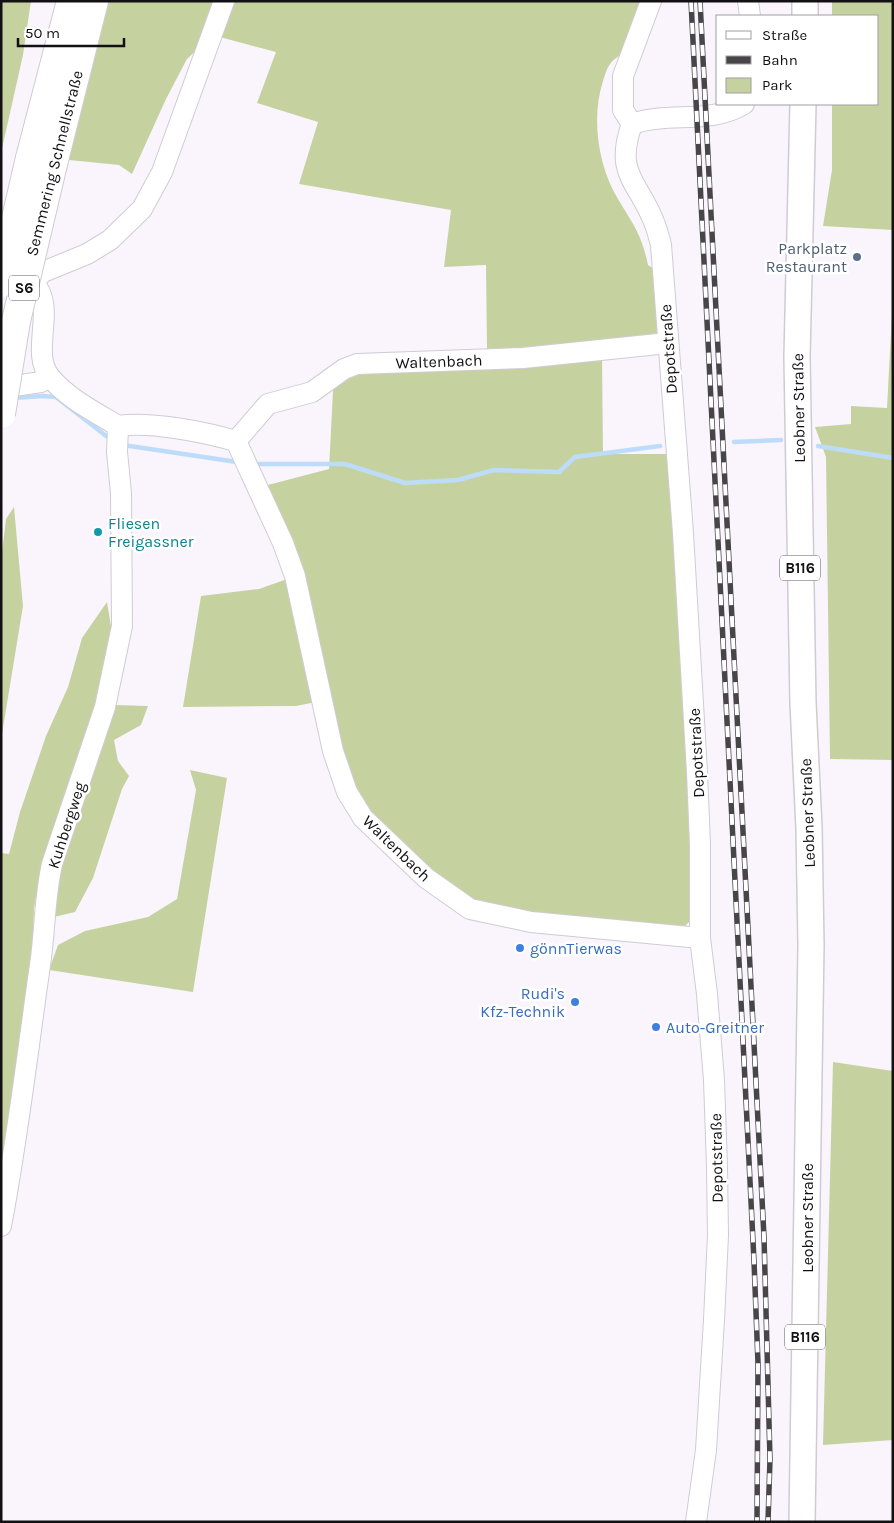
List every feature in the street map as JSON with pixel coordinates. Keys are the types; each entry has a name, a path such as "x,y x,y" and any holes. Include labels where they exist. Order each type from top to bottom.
{"highway":[{"name":"Semmering Schnellstraße","path":"1,414 41,161 71,1"},
{"name":"Semmering Schnellstraße","path":"1,282 94,1"}],"main road":[{"path":"805,1 805,15"},
{"name":"Leobner Straße","path":"802,1522 811,945 809,828 803,703 797,357 803,105"}],"street":[{"path":"33,282 44,272 87,254 110,240 142,209 162,172 224,1"},
{"path":"651,1 623,76 623,110 632,124 648,118 712,116 730,112 742,105"},
{"path":"748,1 750,15"},
{"name":"Depotstraße","path":"632,124 625,142 627,170 654,221 661,245 697,772 700,844 700,938 714,1080 718,1235 706,1450 696,1522"},
{"path":"1,276 33,282 40,289 44,299 42,352 44,364 49,376 73,397 118,426 133,424 214,435 236,441"},
{"name":"Waltenbach","path":"668,343 523,358 357,364 344,369 312,392 268,404 236,441 283,543 295,576 335,758 347,792 363,818 426,878 470,908 531,922 700,938"},
{"path":"1,388 41,382 49,376"},
{"name":"Kuhbergweg","path":"1,1226 13,1163 43,944 47,888 52,864 105,707 122,626 121,493 117,452 118,426"}],"green space":[{"path":"1,1 31,1 23,55 1,153"},
{"path":"108,1 220,1 207,40 187,59 166,99 132,174 119,165 69,160"},
{"path":"228,1 643,1 622,55 611,62 603,81 597,110 597,126 601,157 611,186 636,230 648,265 654,269 658,333 534,352 361,355 487,349 486,265 444,267 451,210 299,184 318,122 257,103 276,52 216,36"},
{"path":"832,1 893,1 893,230 823,226 832,170 832,105 879,105 879,15 832,15"},
{"path":"893,296 893,760 830,759 826,457 815,427 851,424 851,406 887,408"},
{"path":"602,355 603,454 667,454 676,542 692,836 690,921 684,927 537,917 476,904 390,838 352,789 264,486 329,469 333,391 337,382 356,369"},
{"path":"14,507 23,606 1,740 1,561 6,519"},
{"path":"290,578 316,702 296,706 183,707 201,596 259,589"},
{"path":"107,602 113,638 99,705 77,758 41,870 34,908 33,940 1,1196 1,853 9,854 20,812 46,736 68,687 82,638"},
{"path":"115,705 148,706 141,725 114,740 118,761 129,776 122,789 93,878 75,912 54,917 55,882"},
{"path":"190,770 227,778 193,992 49,970 58,945 85,931 148,917 177,899 196,790"},
{"path":"833,1062 893,1071 893,1440 823,1445"}],"waterway":[{"path":"13,398 56,397 110,439"},
{"path":"734,442 781,440"},
{"path":"123,445 237,462"},
{"path":"255,464 345,464 405,483 458,480 494,470 559,472 575,457 660,446"},
{"path":"818,446 893,458"}],"railway":[{"path":"691,1 754,1261 758,1363 757,1522"},
{"path":"700,1 764,1237 770,1459 768,1522"}],"place":[{"name":"Parkplatz Restaurant","path":"857,257"},
{"name":"Fliesen Freigassner","path":"98,532"},
{"name":"gönnTierwas","path":"520,948"},
{"name":"Rudi's Kfz-Technik","path":"575,1002"},
{"name":"Auto-Greitner","path":"656,1027"}]}
